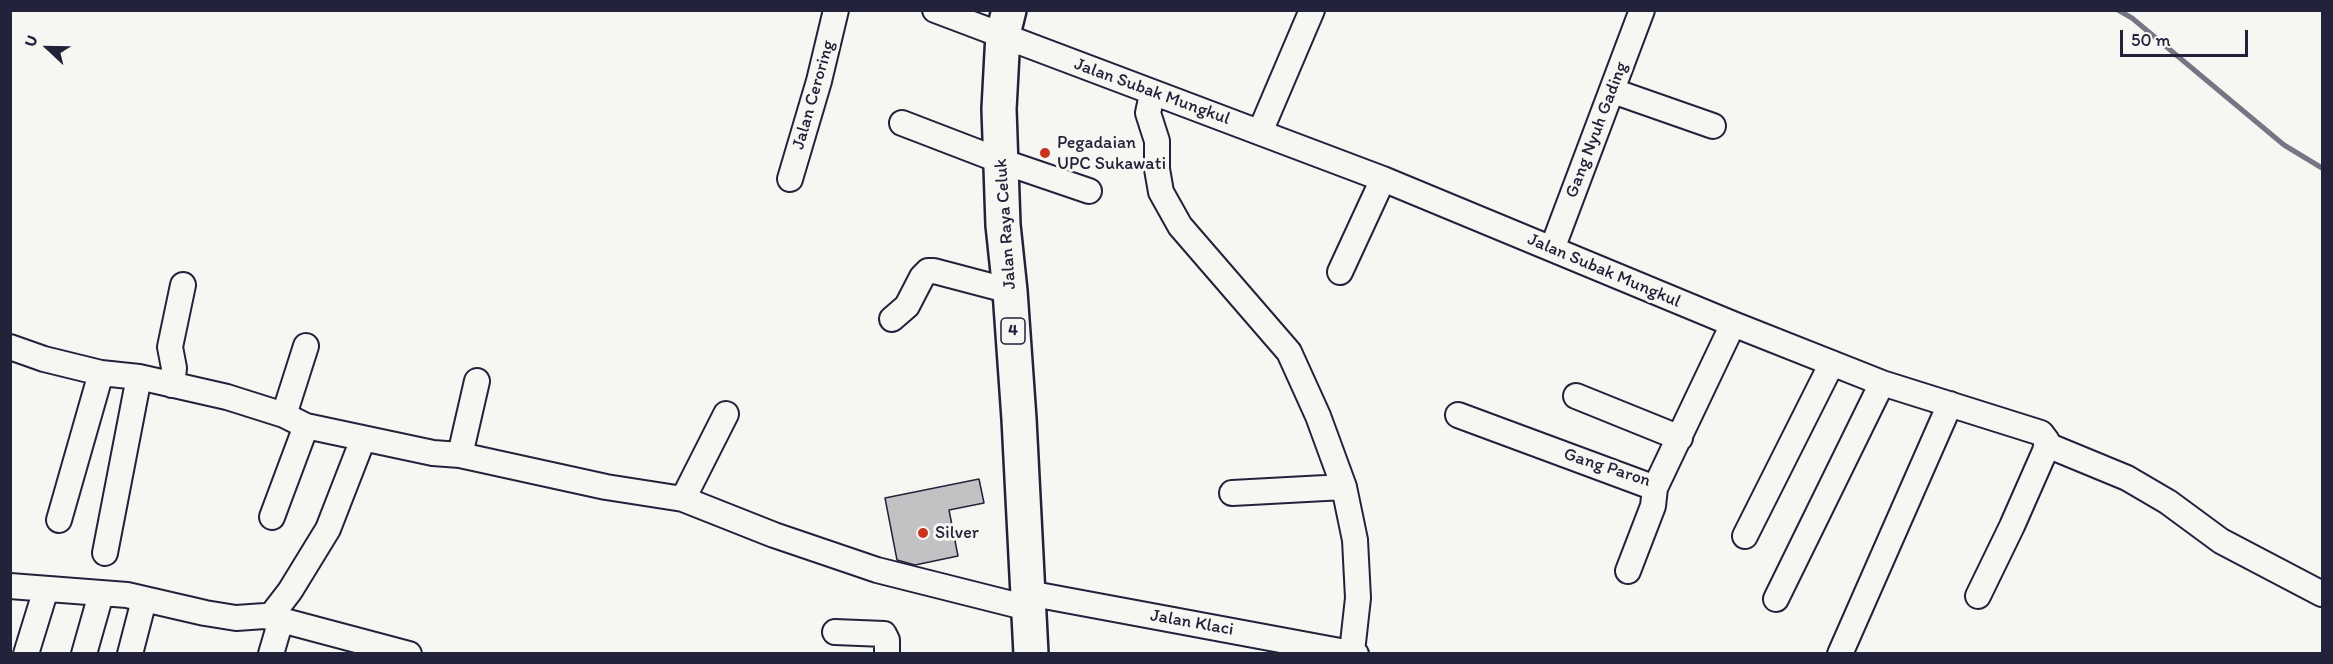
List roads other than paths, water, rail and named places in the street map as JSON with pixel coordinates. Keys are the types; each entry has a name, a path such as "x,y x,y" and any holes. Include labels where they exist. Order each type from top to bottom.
{"highway":[{"name":"Jalan Raya Celuk","path":"1006,22 999,109 1003,225 1019,419 1031,654"}],"street":[{"name":"Jalan Ceroring","path":"790,179 819,81 836,10"},
{"name":"Jalan Subak Mungkul","path":"935,10 1006,22 1152,93 1383,179 1733,324 1882,383 2041,433 2046,437 2047,445 2127,478 2168,502 2221,541 2322,594"},
{"path":"1260,132 1312,10"},
{"name":"Gang Nyuh Gading","path":"1552,249 1642,10"},
{"path":"1613,91 1713,126"},
{"path":"1152,93 1148,113 1157,141 1157,170 1161,192 1180,226 1289,352 1318,416 1344,487 1355,540 1358,598 1350,653"},
{"path":"902,123 1001,161 1089,191"},
{"path":"1340,272 1383,179"},
{"path":"892,319 907,306 922,277 928,271 1010,291"},
{"path":"172,385 174,368 170,347 183,285"},
{"name":"Gang Paron","path":"1458,415 1655,488 1733,324"},
{"path":"284,415 306,346"},
{"name":"Jalan Klaci","path":"10,347 44,359 101,373 139,377 227,397 284,415 306,426 363,439 433,453 460,455 606,487 683,499 774,535 877,570 1028,600 1350,653"},
{"path":"1745,536 1832,363"},
{"path":"59,519 101,373"},
{"path":"105,553 139,377"},
{"path":"460,455 477,381"},
{"path":"1776,599 1882,383"},
{"path":"1576,396 1680,438"},
{"path":"1840,654 1950,404"},
{"path":"683,499 726,414"},
{"path":"272,517 306,426"},
{"path":"272,654 276,618 328,529 363,439"},
{"path":"1978,596 2012,526 2047,445"},
{"path":"1232,493 1344,487"},
{"path":"1628,572 1653,506 1655,488"},
{"path":"10,586 127,595 236,618 276,618 409,654"},
{"path":"26,654 45,590"},
{"path":"84,654 101,594"},
{"path":"130,654 144,600"},
{"path":"835,632 884,634 887,640 887,654"}],"waterway":[{"path":"2118,10 2132,18 2284,145 2322,168"}],"place":[{"name":"Pegadaian UPC Sukawati","path":"1045,153"},
{"name":"Silver","path":"923,533"}]}
